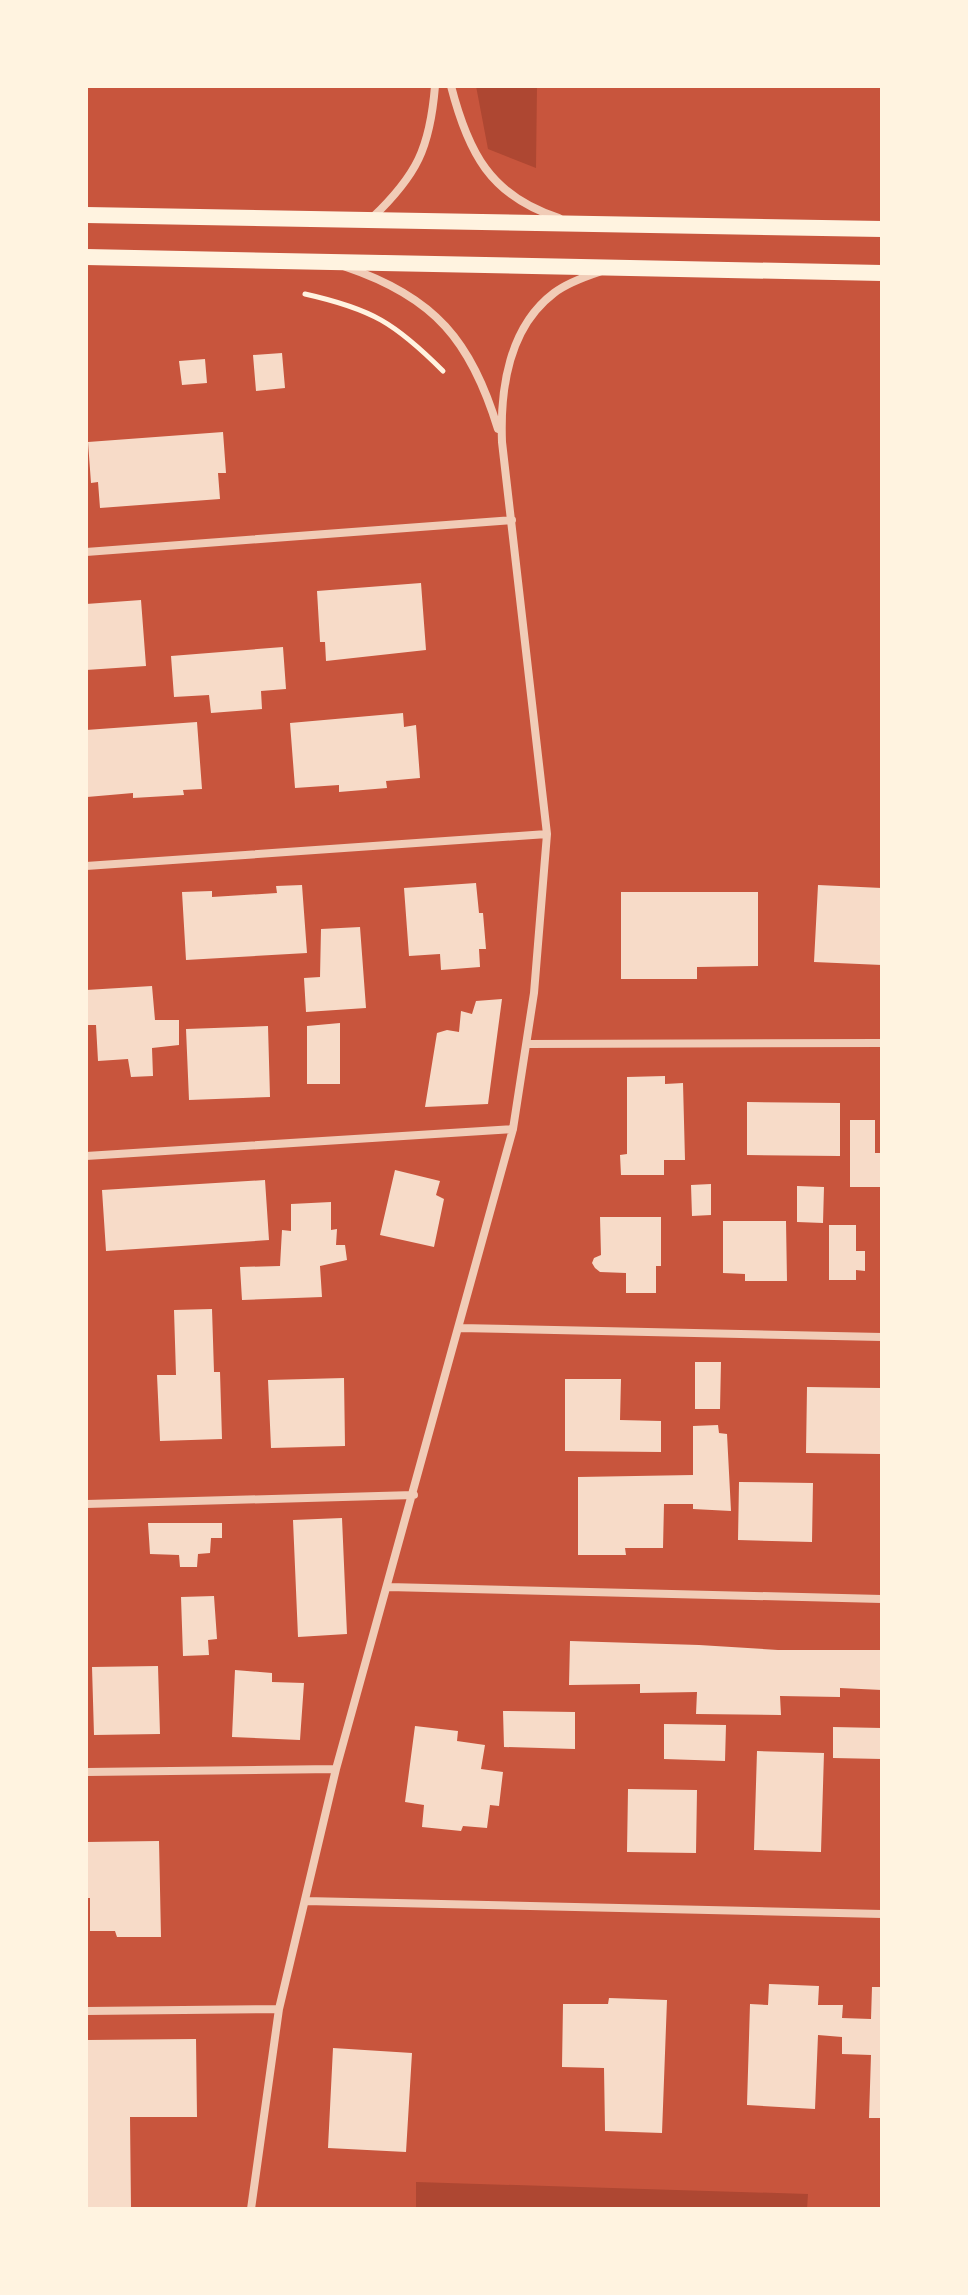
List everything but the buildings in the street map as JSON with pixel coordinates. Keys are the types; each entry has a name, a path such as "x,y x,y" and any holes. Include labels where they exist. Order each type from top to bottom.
{"main road":[{"path":"86,215 882,229"},
{"path":"86,257 882,273"}],"street":[{"path":"370,220 400,192 412,173 432,119 435,86"},
{"path":"451,86 473,153 490,175 512,196 539,212 575,224"},
{"path":"331,262 379,278 408,294 437,316 476,367 502,442"},
{"path":"251,2209 279,2009 336,1769 513,1129 527,1044 547,834 500,405 518,340 534,312 554,292 580,278 613,268"},
{"path":"86,552 512,520"},
{"path":"86,866 547,834"},
{"path":"527,1044 882,1043"},
{"path":"86,1156 513,1129"},
{"path":"459,1328 882,1337"},
{"path":"86,1504 414,1495"},
{"path":"388,1587 882,1599"},
{"path":"86,1772 336,1769"},
{"path":"305,1901 882,1914"},
{"path":"86,2011 279,2009"}],"shaded area":[{"path":"476,86 537,86 536,168 488,149"},
{"path":"416,2182 808,2194 807,2209 416,2209"}]}
